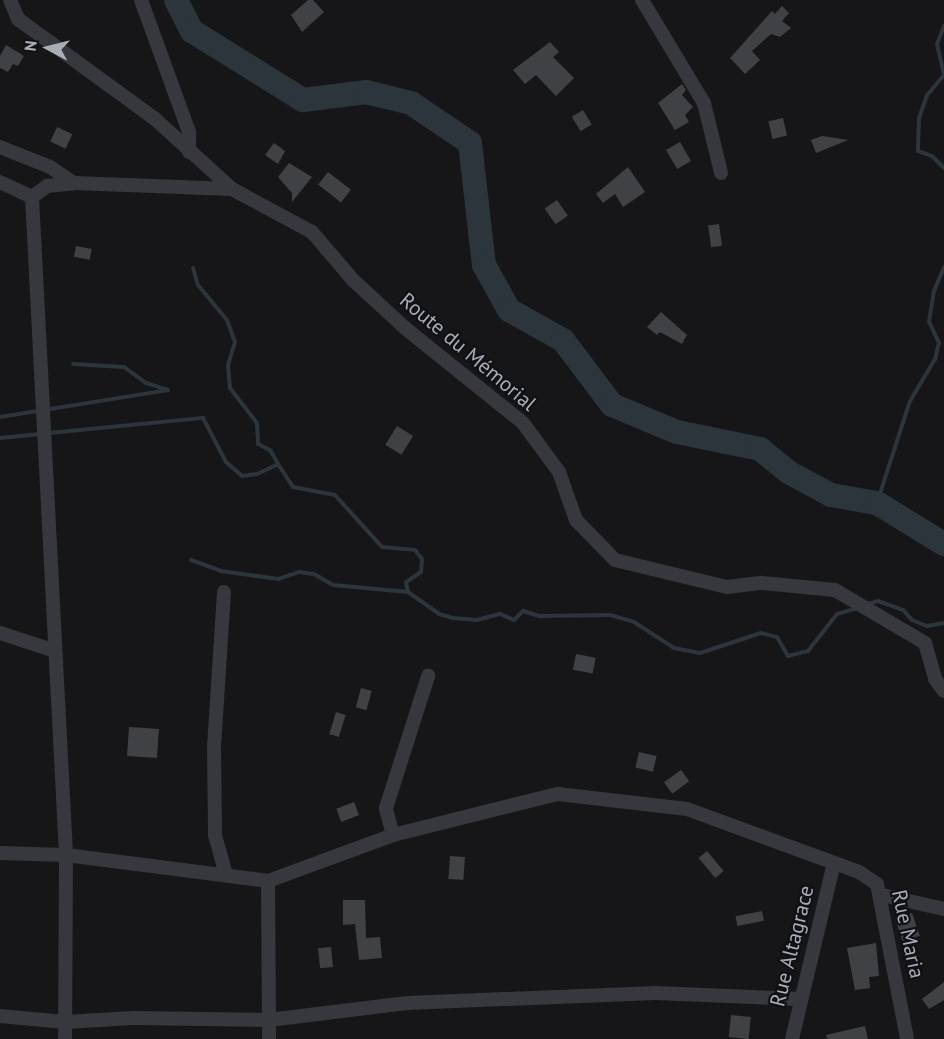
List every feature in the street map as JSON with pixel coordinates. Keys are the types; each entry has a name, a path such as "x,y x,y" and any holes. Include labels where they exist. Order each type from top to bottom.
{"street":[{"path":"10,0 18,19 154,118 232,189"},
{"path":"141,0 189,132 189,152"},
{"path":"642,0 704,103 721,173"},
{"path":"0,147 50,167 74,183"},
{"path":"0,182 32,197 66,855 65,1039"},
{"name":"Route du Mémorial","path":"32,197 47,186 74,183 232,189 312,232 353,280 405,328 523,423 559,472 576,520 615,560 727,587 762,583 835,591 925,643 934,679 944,691"},
{"path":"224,592 214,747 215,835 226,875"},
{"path":"0,633 55,651"},
{"path":"393,835 386,808 428,676"},
{"name":"Rue Maria","path":"268,881 393,835 558,794 687,809 859,872 877,884 882,895 907,1039"},
{"path":"0,854 66,855 268,881 270,1039"},
{"name":"Rue Altagrace","path":"792,1039 834,863"},
{"path":"882,895 944,909"},
{"path":"0,1016 65,1022 134,1018 269,1020 407,1004 656,993 801,999"}],"building":[{"path":"308,0 313,0 324,12 302,32 291,15"},
{"path":"782,6 789,13 782,21 791,28 780,37 771,34 752,51 760,60 745,74 730,58 772,11 775,14"},
{"path":"550,42 559,52 553,57 574,78 556,96 536,75 525,84 513,70"},
{"path":"6,45 24,56 18,66 13,64 8,72 0,68 0,56"},
{"path":"682,84 686,90 682,95 693,107 685,115 689,122 675,130 658,103"},
{"path":"583,110 592,125 581,131 572,117"},
{"path":"783,118 787,136 772,139 768,121"},
{"path":"57,127 72,134 66,149 50,142"},
{"path":"822,136 848,140 816,153 811,140"},
{"path":"680,142 691,161 677,169 666,150"},
{"path":"274,143 285,151 278,164 265,155"},
{"path":"289,163 312,177 292,202 292,193 278,177"},
{"path":"628,167 645,192 623,207 615,194 603,203 596,194"},
{"path":"328,172 351,190 341,202 318,185"},
{"path":"557,200 568,216 556,224 545,209"},
{"path":"719,224 722,246 711,247 708,226"},
{"path":"76,246 92,249 90,260 74,257"},
{"path":"661,312 687,335 682,344 660,332 657,335 647,327"},
{"path":"397,426 413,436 401,455 385,445"},
{"path":"576,654 596,658 593,674 573,670"},
{"path":"361,688 372,691 366,710 356,707"},
{"path":"336,712 346,715 339,737 329,734"},
{"path":"129,727 159,729 157,758 127,756"},
{"path":"639,752 657,756 653,772 635,768"},
{"path":"681,770 689,781 672,794 664,782"},
{"path":"354,802 359,815 341,822 336,809"},
{"path":"707,851 724,871 715,878 699,858"},
{"path":"450,856 465,857 463,880 448,879"},
{"path":"343,900 365,900 366,938 380,937 382,958 359,960 355,924 343,925"},
{"path":"762,911 764,921 737,926 735,916"},
{"path":"912,913 920,936 903,942 895,919"},
{"path":"876,943 879,976 869,977 870,988 855,990 847,948"},
{"path":"331,947 333,967 320,968 318,948"},
{"path":"944,982 944,1000 929,1009 922,999"},
{"path":"731,1015 751,1017 749,1039 729,1037"},
{"path":"865,1026 868,1039 827,1039 826,1035"}],"waterway":[{"path":"176,0 192,31 303,100 366,92 411,103 470,143 484,265 509,310 563,340 612,405 677,432 760,449 790,473 831,495 877,503 944,544"},
{"path":"944,26 937,44 944,75 927,95 919,118 918,151 932,156 944,168"},
{"path":"877,503 910,401 935,359 939,343 929,322 934,291 944,267"},
{"path":"193,268 198,285 227,320 235,342 228,365 230,388 257,423 258,444 270,450 278,464"},
{"path":"0,417 168,390 146,383 124,367 73,364"},
{"path":"49,433 203,418 226,462 242,476 257,474 278,464 293,487 335,495 382,547 415,550 422,559 421,572 406,582 408,592 439,614 453,618 477,620 500,614 514,620 523,611 539,616 610,615 634,622 674,648 700,653 761,633 777,637 788,656 808,651 837,614 858,608"},
{"path":"0,438 41,434"},
{"path":"191,560 221,571 278,579 299,572 314,574 333,585 408,592"},
{"path":"868,604 878,601 903,610 912,620 927,626 944,623"}]}
